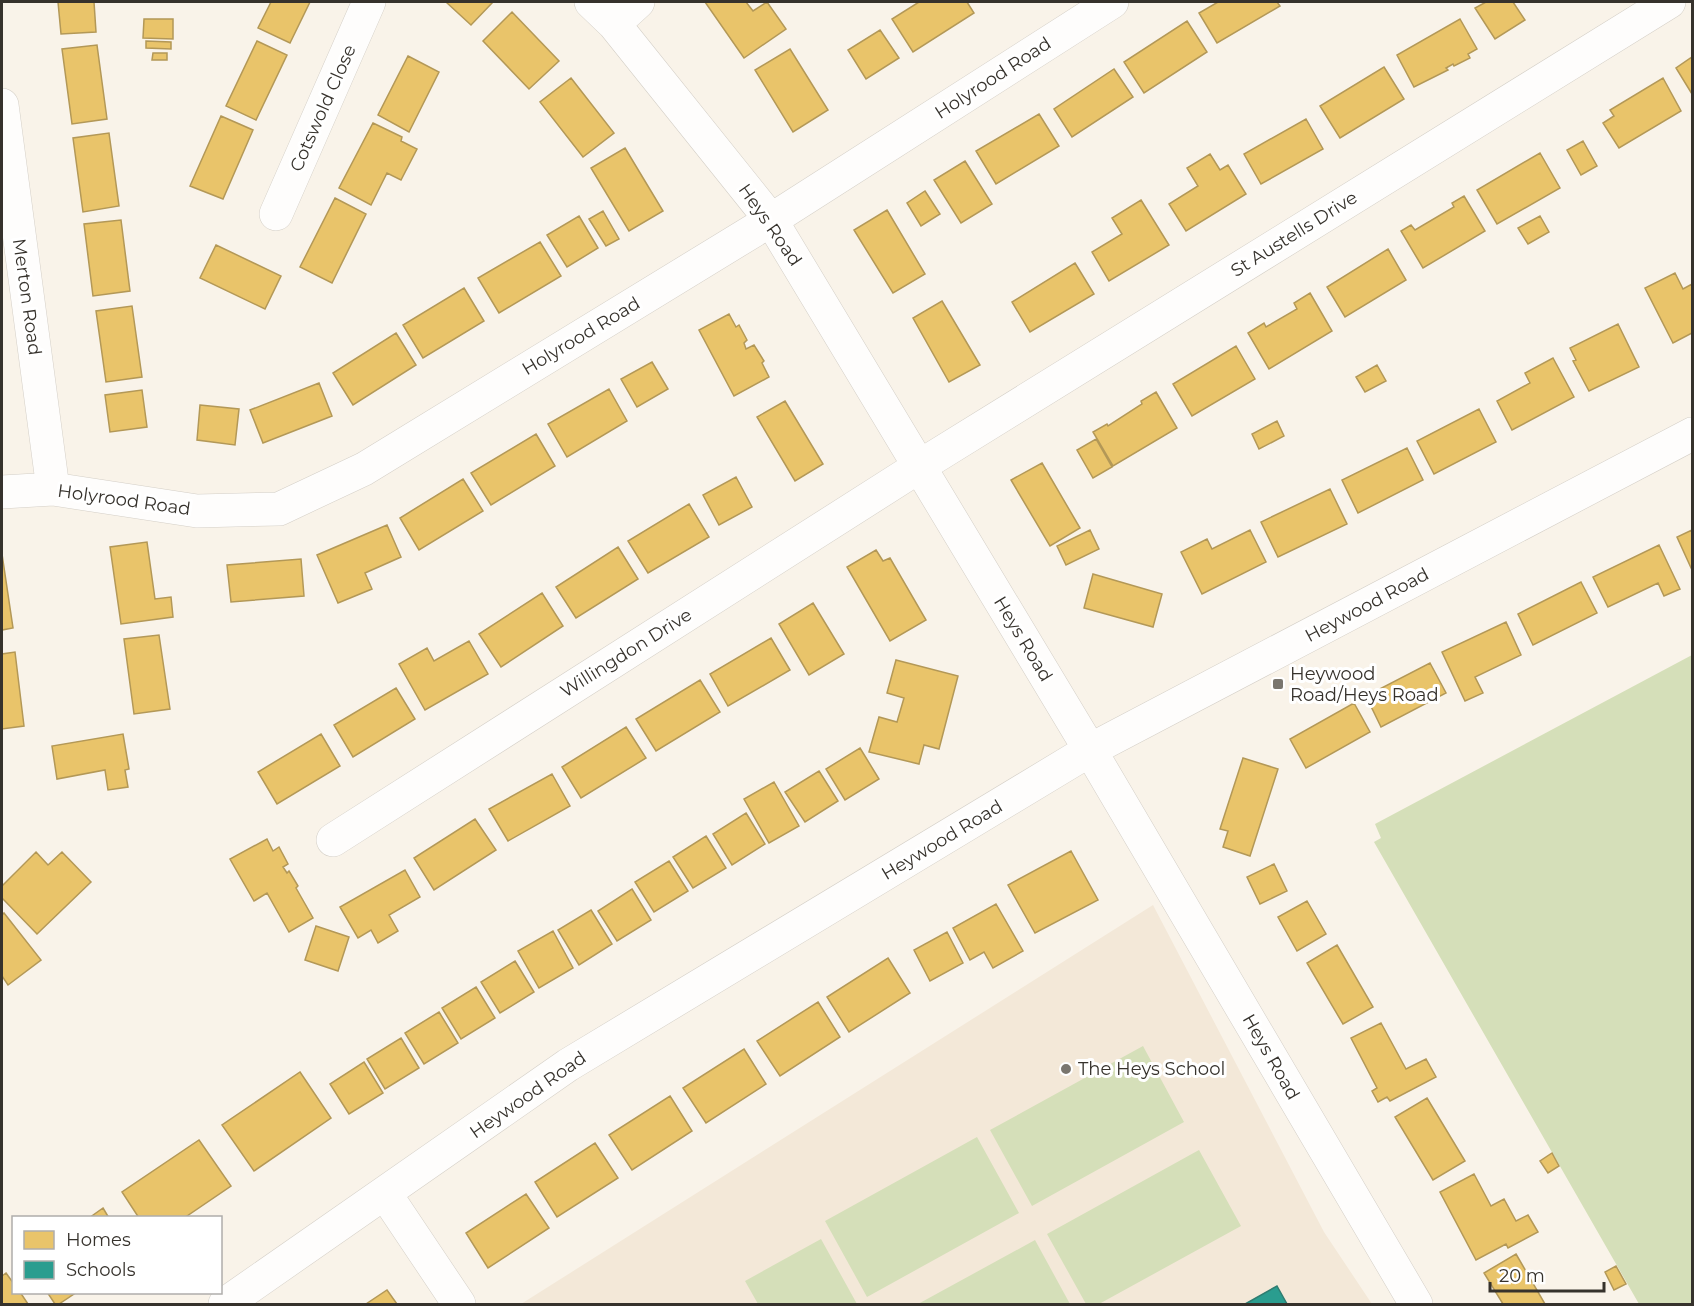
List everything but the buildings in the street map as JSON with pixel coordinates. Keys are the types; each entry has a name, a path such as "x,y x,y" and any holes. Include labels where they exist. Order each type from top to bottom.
{"street":[{"name":"Cotswold Close","path":"276,214 369,2"},
{"name":"Heys Road","path":"591,2 614,24 771,220 1090,750 1416,1305"},
{"path":"614,24 638,2"},
{"name":"Holyrood Road","path":"2,492 53,489 197,511 279,509 364,469 771,220 1113,2"},
{"name":"St Austells Drive","path":"920,466 1669,2"},
{"name":"Merton Road","path":"2,105 53,489"},
{"name":"Heywood Road","path":"225,1305 386,1195 568,1065 1090,750 1692,434"},
{"name":"Willingdon Drive","path":"333,840 920,466"},
{"path":"386,1195 459,1305"}],"shaded area":[{"name":"The Heys School","path":"1153,905 1324,1232 1372,1304 521,1304"}],"green space":[{"path":"1692,655 1692,1304 1639,1304 1374,842 1381,838 1375,824"},
{"path":"1143,1046 1184,1122 1032,1206 990,1130"},
{"path":"977,1137 1019,1213 867,1297 825,1221"},
{"path":"1199,1150 1241,1226 1099,1304 1086,1304 1047,1234"},
{"path":"821,1239 857,1304 758,1304 745,1281"},
{"path":"1035,1240 1070,1304 918,1304"}],"place":[{"name":"Heywood Road/Heys Road","path":"1278,684"},
{"name":"The Heys School","path":"1066,1069"}]}
